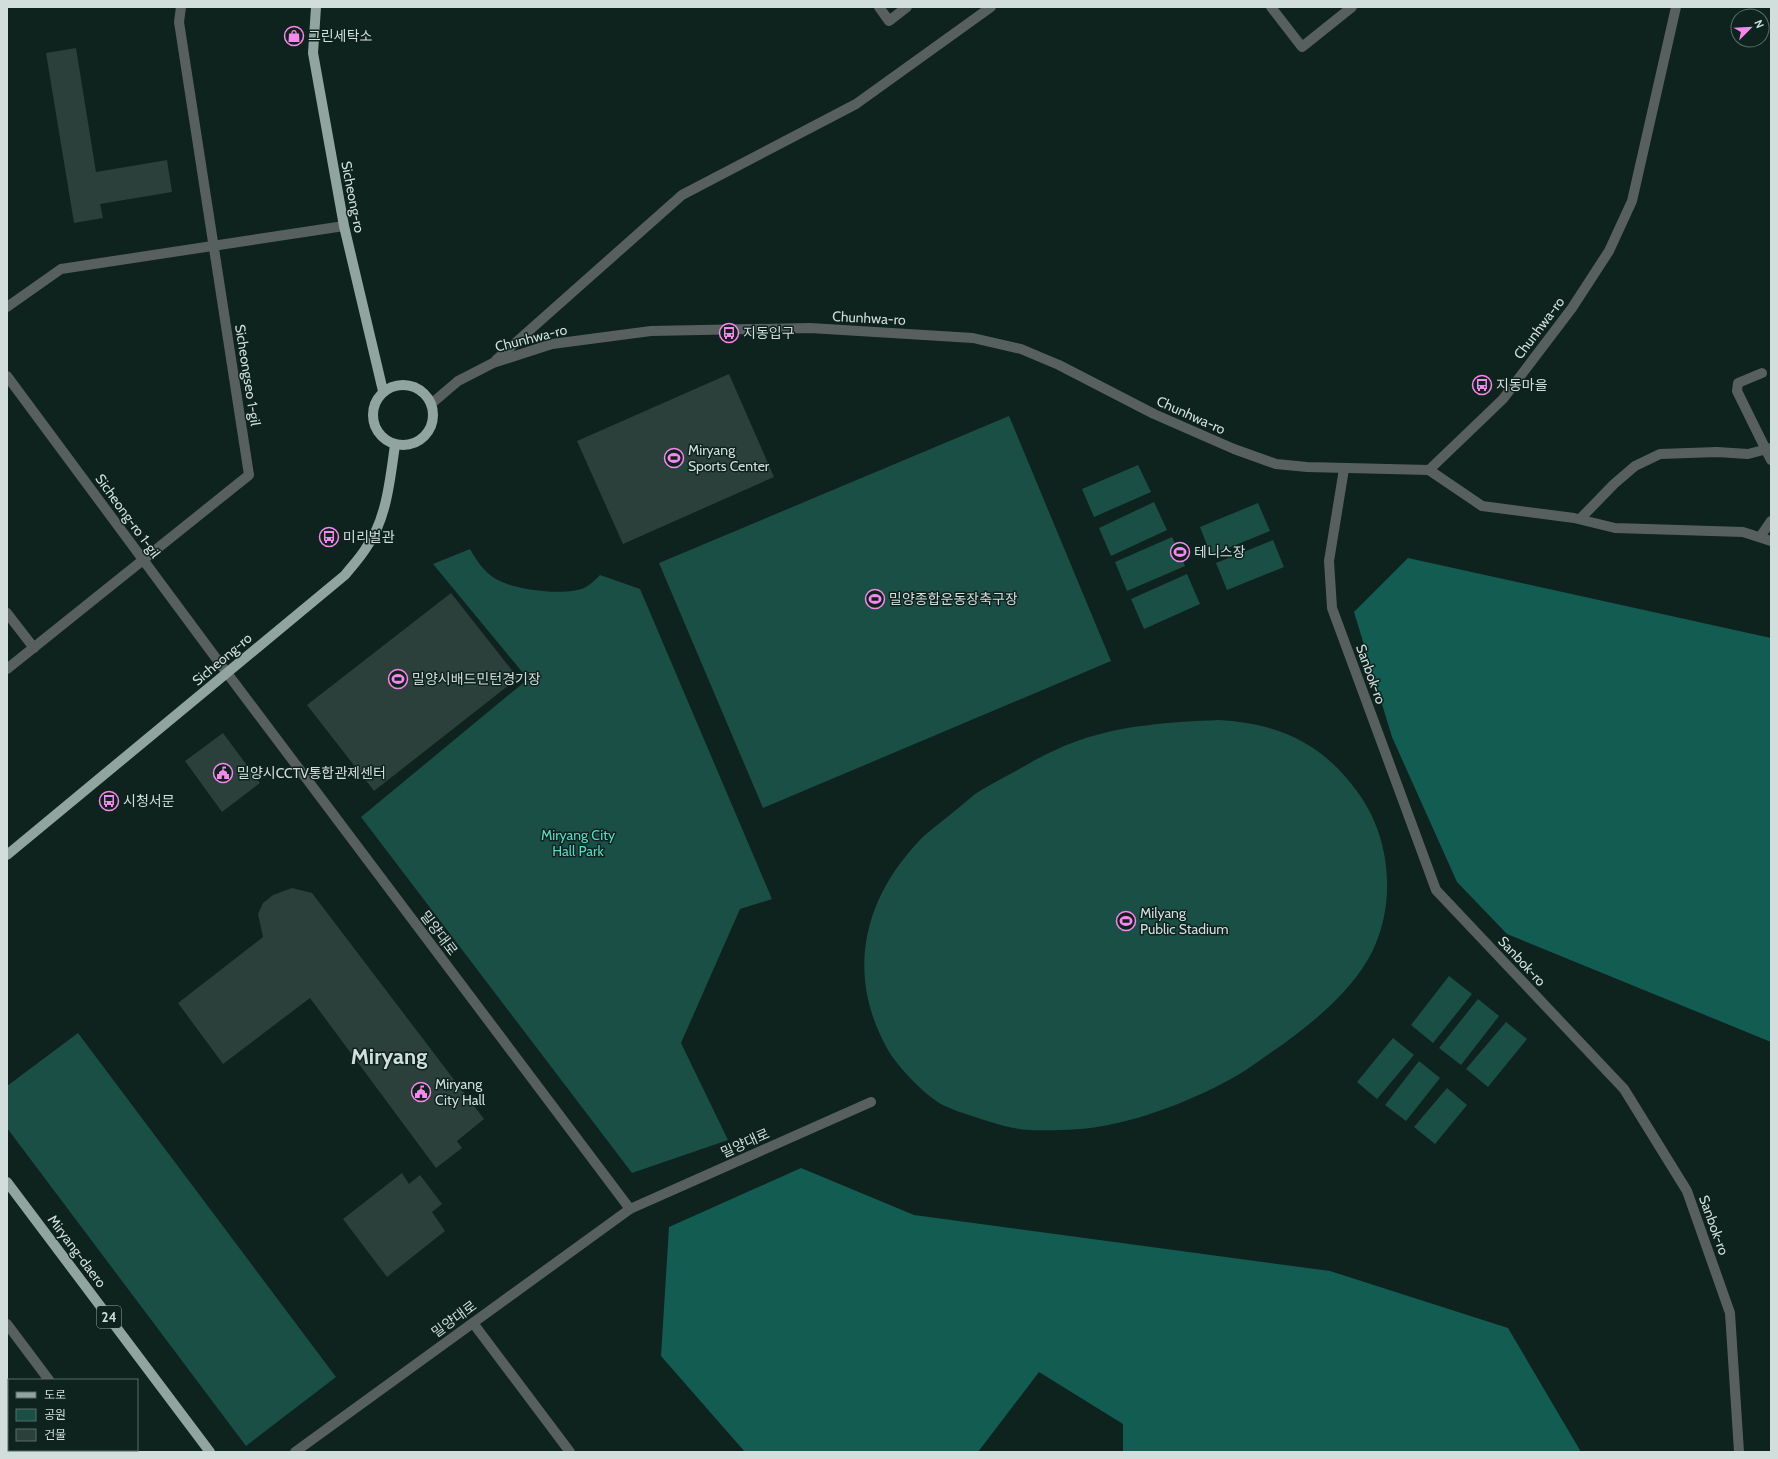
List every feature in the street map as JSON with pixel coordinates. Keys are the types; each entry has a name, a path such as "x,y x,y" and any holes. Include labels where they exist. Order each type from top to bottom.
{"main road":[{"name":"Sicheong-ro","path":"316,7 312,53 344,226 383,391"},
{"path":"410,385 419,389 426,395 431,404 433,413 432,422 428,431 422,438 414,443 395,444 383,437 374,426 372,416 373,407 377,398 383,391 392,386 410,385"},
{"name":"Sicheong-ro","path":"7,855 345,575 367,548 379,523 389,486 395,444"},
{"name":"Miryang-daero","path":"7,1182 210,1452"}],"street":[{"name":"Sicheongseo 1-gil","path":"7,669 249,475 179,22 181,7"},
{"path":"879,7 889,21 908,7"},
{"path":"493,363 682,194 856,104 991,7"},
{"path":"1271,7 1302,47 1352,7"},
{"name":"Chunhwa-ro","path":"431,404 458,380 493,363 552,344 651,331 810,328 973,338 1021,349 1059,365 1154,414 1234,450 1276,464 1344,469 1430,470 1503,399 1572,308 1610,250 1632,201 1676,7"},
{"path":"7,307 61,269 213,244 344,226"},
{"path":"1762,373 1738,383 1737,391 1769,449 1771,460"},
{"name":"Sicheong-ro 1-gil","path":"7,376 227,673"},
{"path":"1580,519 1619,480 1636,466 1660,454 1717,452 1748,454 1769,449"},
{"name":"Sanbok-ro","path":"1344,469 1329,561 1332,608 1436,890 1624,1089 1687,1191 1730,1313 1739,1452"},
{"path":"1430,470 1482,506 1580,519 1615,528 1743,532 1771,542"},
{"path":"1760,537 1771,521"},
{"path":"7,613 34,648"},
{"name":"밀양대로","path":"227,673 630,1209"},
{"name":"밀양대로","path":"295,1452 630,1209 871,1102"},
{"path":"473,1323 570,1452"},
{"path":"7,1324 48,1379"}],"green space":[{"path":"1009,416 1111,661 763,808 659,563"},
{"path":"1138,465 1151,492 1094,517 1082,489"},
{"path":"1154,502 1167,530 1111,556 1099,528"},
{"path":"1258,503 1270,531 1211,555 1200,527"},
{"path":"1172,537 1185,566 1127,591 1115,562"},
{"path":"1273,540 1284,567 1227,590 1216,563"},
{"name":"Miryang City Hall Park","path":"470,549 484,570 496,579 504,583 527,589 554,592 577,590 586,587 600,575 640,589 772,899 740,909 681,1043 728,1140 632,1173 361,817 528,679 433,564"},
{"path":"1408,558 1771,638 1771,1042 1507,934 1457,882 1392,737 1354,612"},
{"path":"1187,574 1200,604 1144,629 1131,599"},
{"path":"1218,720 1259,725 1296,738 1328,759 1356,790 1367,807 1376,826 1383,847 1387,889 1381,930 1373,950 1356,978 1333,1003 1308,1025 1246,1070 1195,1097 1139,1117 1103,1126 1086,1128 1056,1130 1022,1129 986,1121 945,1106 930,1097 892,1057 875,1022 867,995 864,967 866,940 873,914 884,889 900,864 924,836 975,794 1054,750 1071,743 1113,731 1165,723"},
{"path":"1449,976 1472,994 1433,1043 1411,1025"},
{"path":"1478,999 1499,1016 1461,1065 1439,1048"},
{"path":"1506,1022 1527,1039 1488,1087 1466,1069"},
{"path":"78,1033 336,1377 246,1446 7,1128 7,1086"},
{"path":"1393,1038 1414,1055 1377,1099 1357,1082"},
{"path":"1419,1061 1440,1078 1406,1121 1385,1105"},
{"path":"1447,1088 1467,1105 1435,1144 1414,1127"},
{"path":"801,1168 914,1215 1330,1271 1508,1328 1581,1452 1123,1452 1123,1424 1039,1372 978,1452 745,1452 661,1356 669,1227"}],"building":[{"path":"76,48 96,172 167,160 172,192 100,204 103,218 74,223 46,53"},
{"path":"729,374 774,477 623,544 577,441"},
{"path":"451,593 518,678 374,791 307,705"},
{"path":"223,733 260,783 222,812 185,761"},
{"name":"Miryang City Hall","path":"292,888 312,893 484,1119 457,1141 462,1148 436,1168 310,998 223,1064 178,1003 263,937 258,914 263,903 273,895"},
{"path":"402,1173 409,1184 420,1175 442,1204 432,1212 445,1231 387,1277 343,1219"}],"place":[{"name":"그린세탁소","path":"294,36"},
{"name":"지동입구","path":"729,333"},
{"name":"지동마을","path":"1482,385"},
{"name":"Miryang Sports Center","path":"674,458"},
{"name":"미리벌관","path":"329,537"},
{"name":"테니스장","path":"1180,552"},
{"name":"밀양종합운동장축구장","path":"875,599"},
{"name":"밀양시배드민턴경기장","path":"398,679"},
{"name":"밀양시CCTV통합관제센터","path":"223,773"},
{"name":"시청서문","path":"109,801"},
{"name":"Milyang Public Stadium","path":"1126,921"},
{"name":"Miryang City Hall","path":"421,1092"}],"district":[{"name":"Miryang","path":"389,1056"}]}
